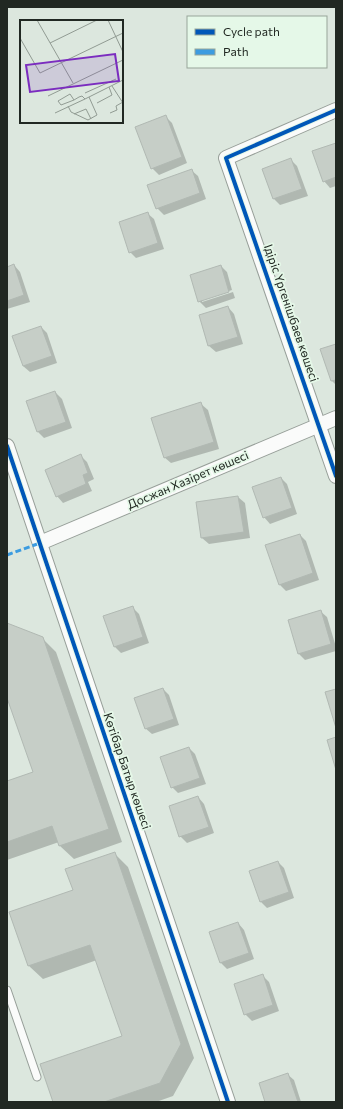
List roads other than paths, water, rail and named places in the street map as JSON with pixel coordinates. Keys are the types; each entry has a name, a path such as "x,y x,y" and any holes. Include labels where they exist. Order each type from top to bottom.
{"street":[{"name":"Ідіріс Үргенішбаев көшесі","path":"336,110 226,158 336,476"},
{"name":"Досжан Хазірет көшесі","path":"40,543 336,418"},
{"name":"Көтібар Батыр көшесі","path":"7,446 228,1102"}],"lane":[{"path":"7,990 37,1077"}]}
